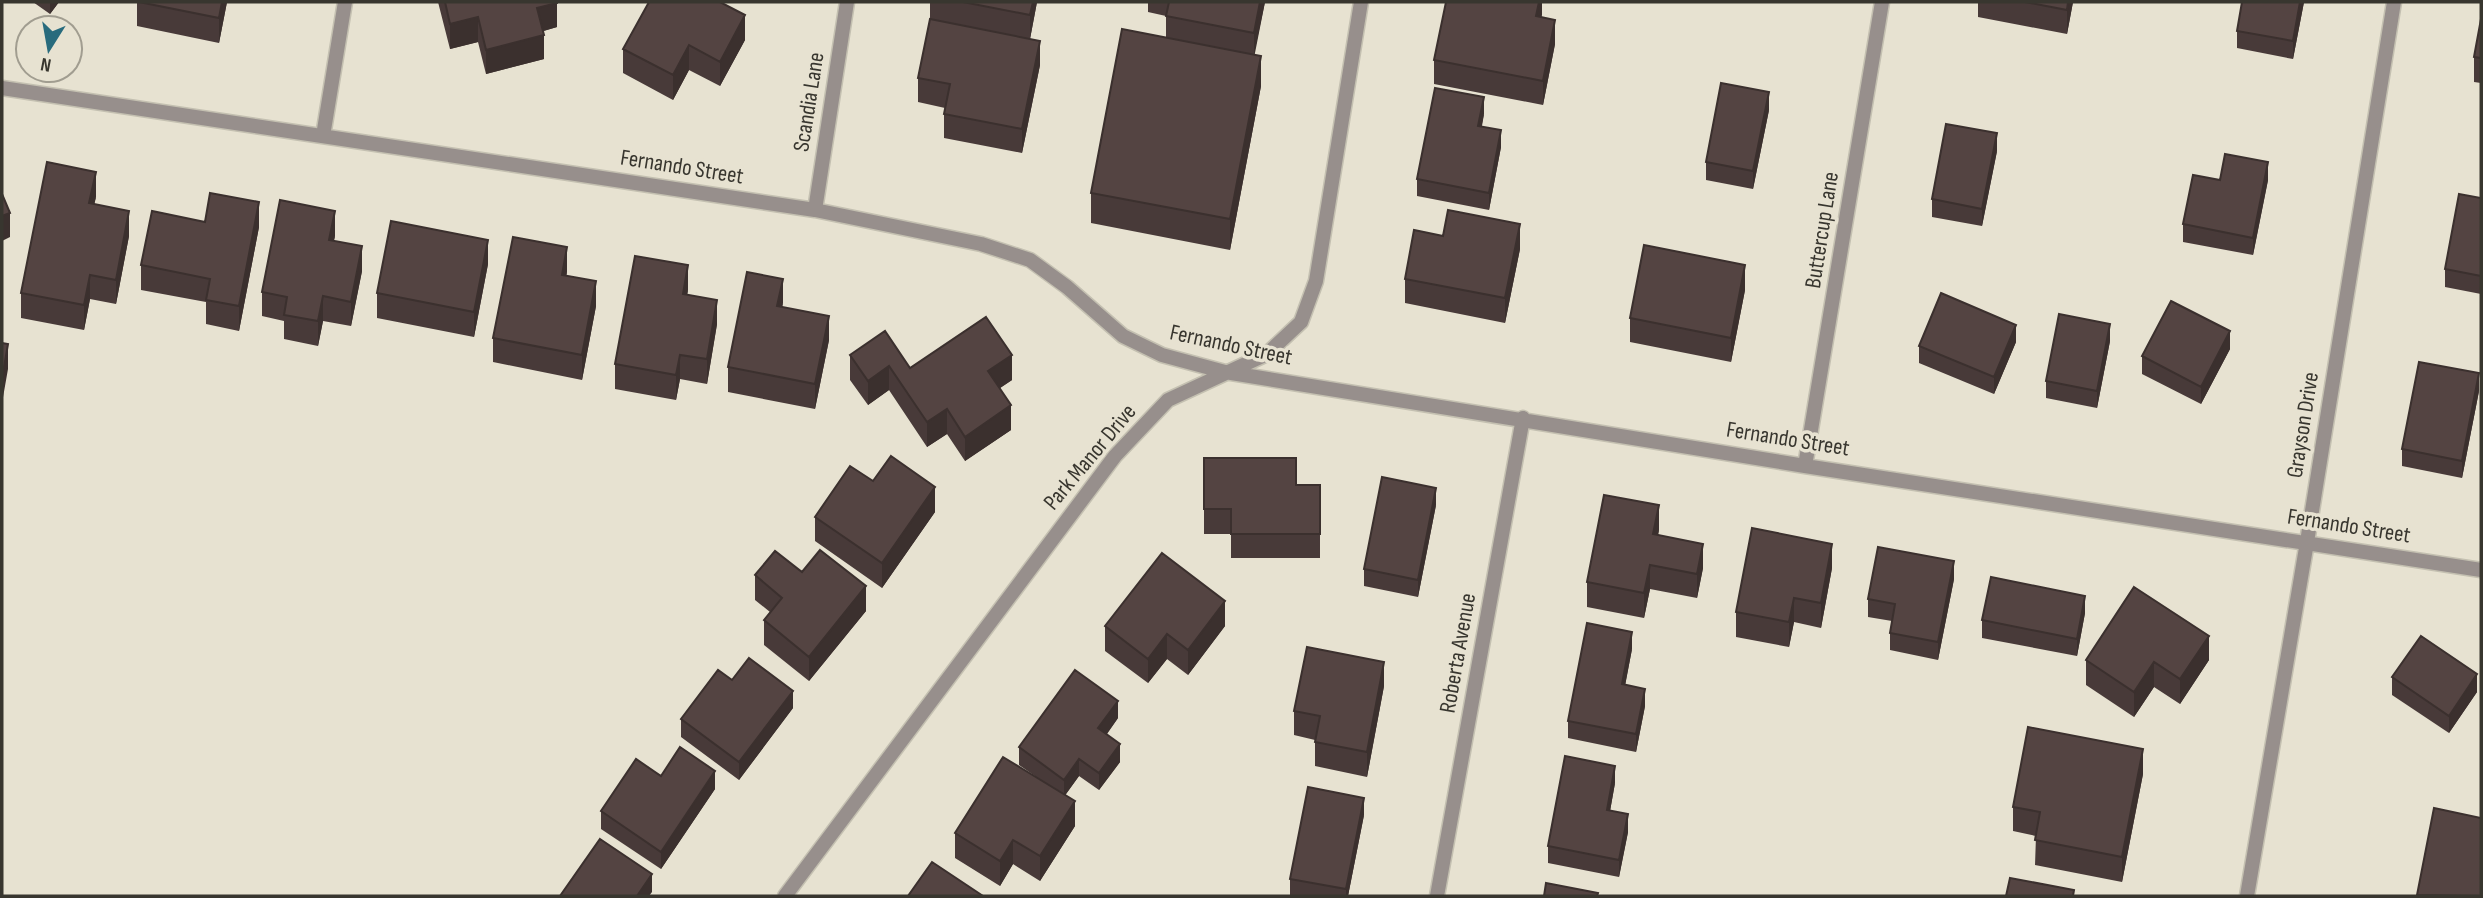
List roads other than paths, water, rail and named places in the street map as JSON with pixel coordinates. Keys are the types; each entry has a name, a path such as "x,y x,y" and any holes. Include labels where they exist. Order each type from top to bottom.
{"street":[{"path":"323,135 345,2"},
{"name":"Scandia Lane","path":"815,210 847,2"},
{"name":"Park Manor Drive","path":"785,896 1115,456 1168,400 1267,354 1301,322 1316,281 1361,2"},
{"name":"Buttercup Lane","path":"1805,466 1882,2"},
{"name":"Grayson Drive","path":"2247,896 2394,2"},
{"name":"Fernando Street","path":"2,88 815,210 981,244 1030,260 1067,287 1123,336 1162,355 1226,372 1523,418 1805,466 2481,570"},
{"name":"Roberta Avenue","path":"1437,896 1523,418"}]}
